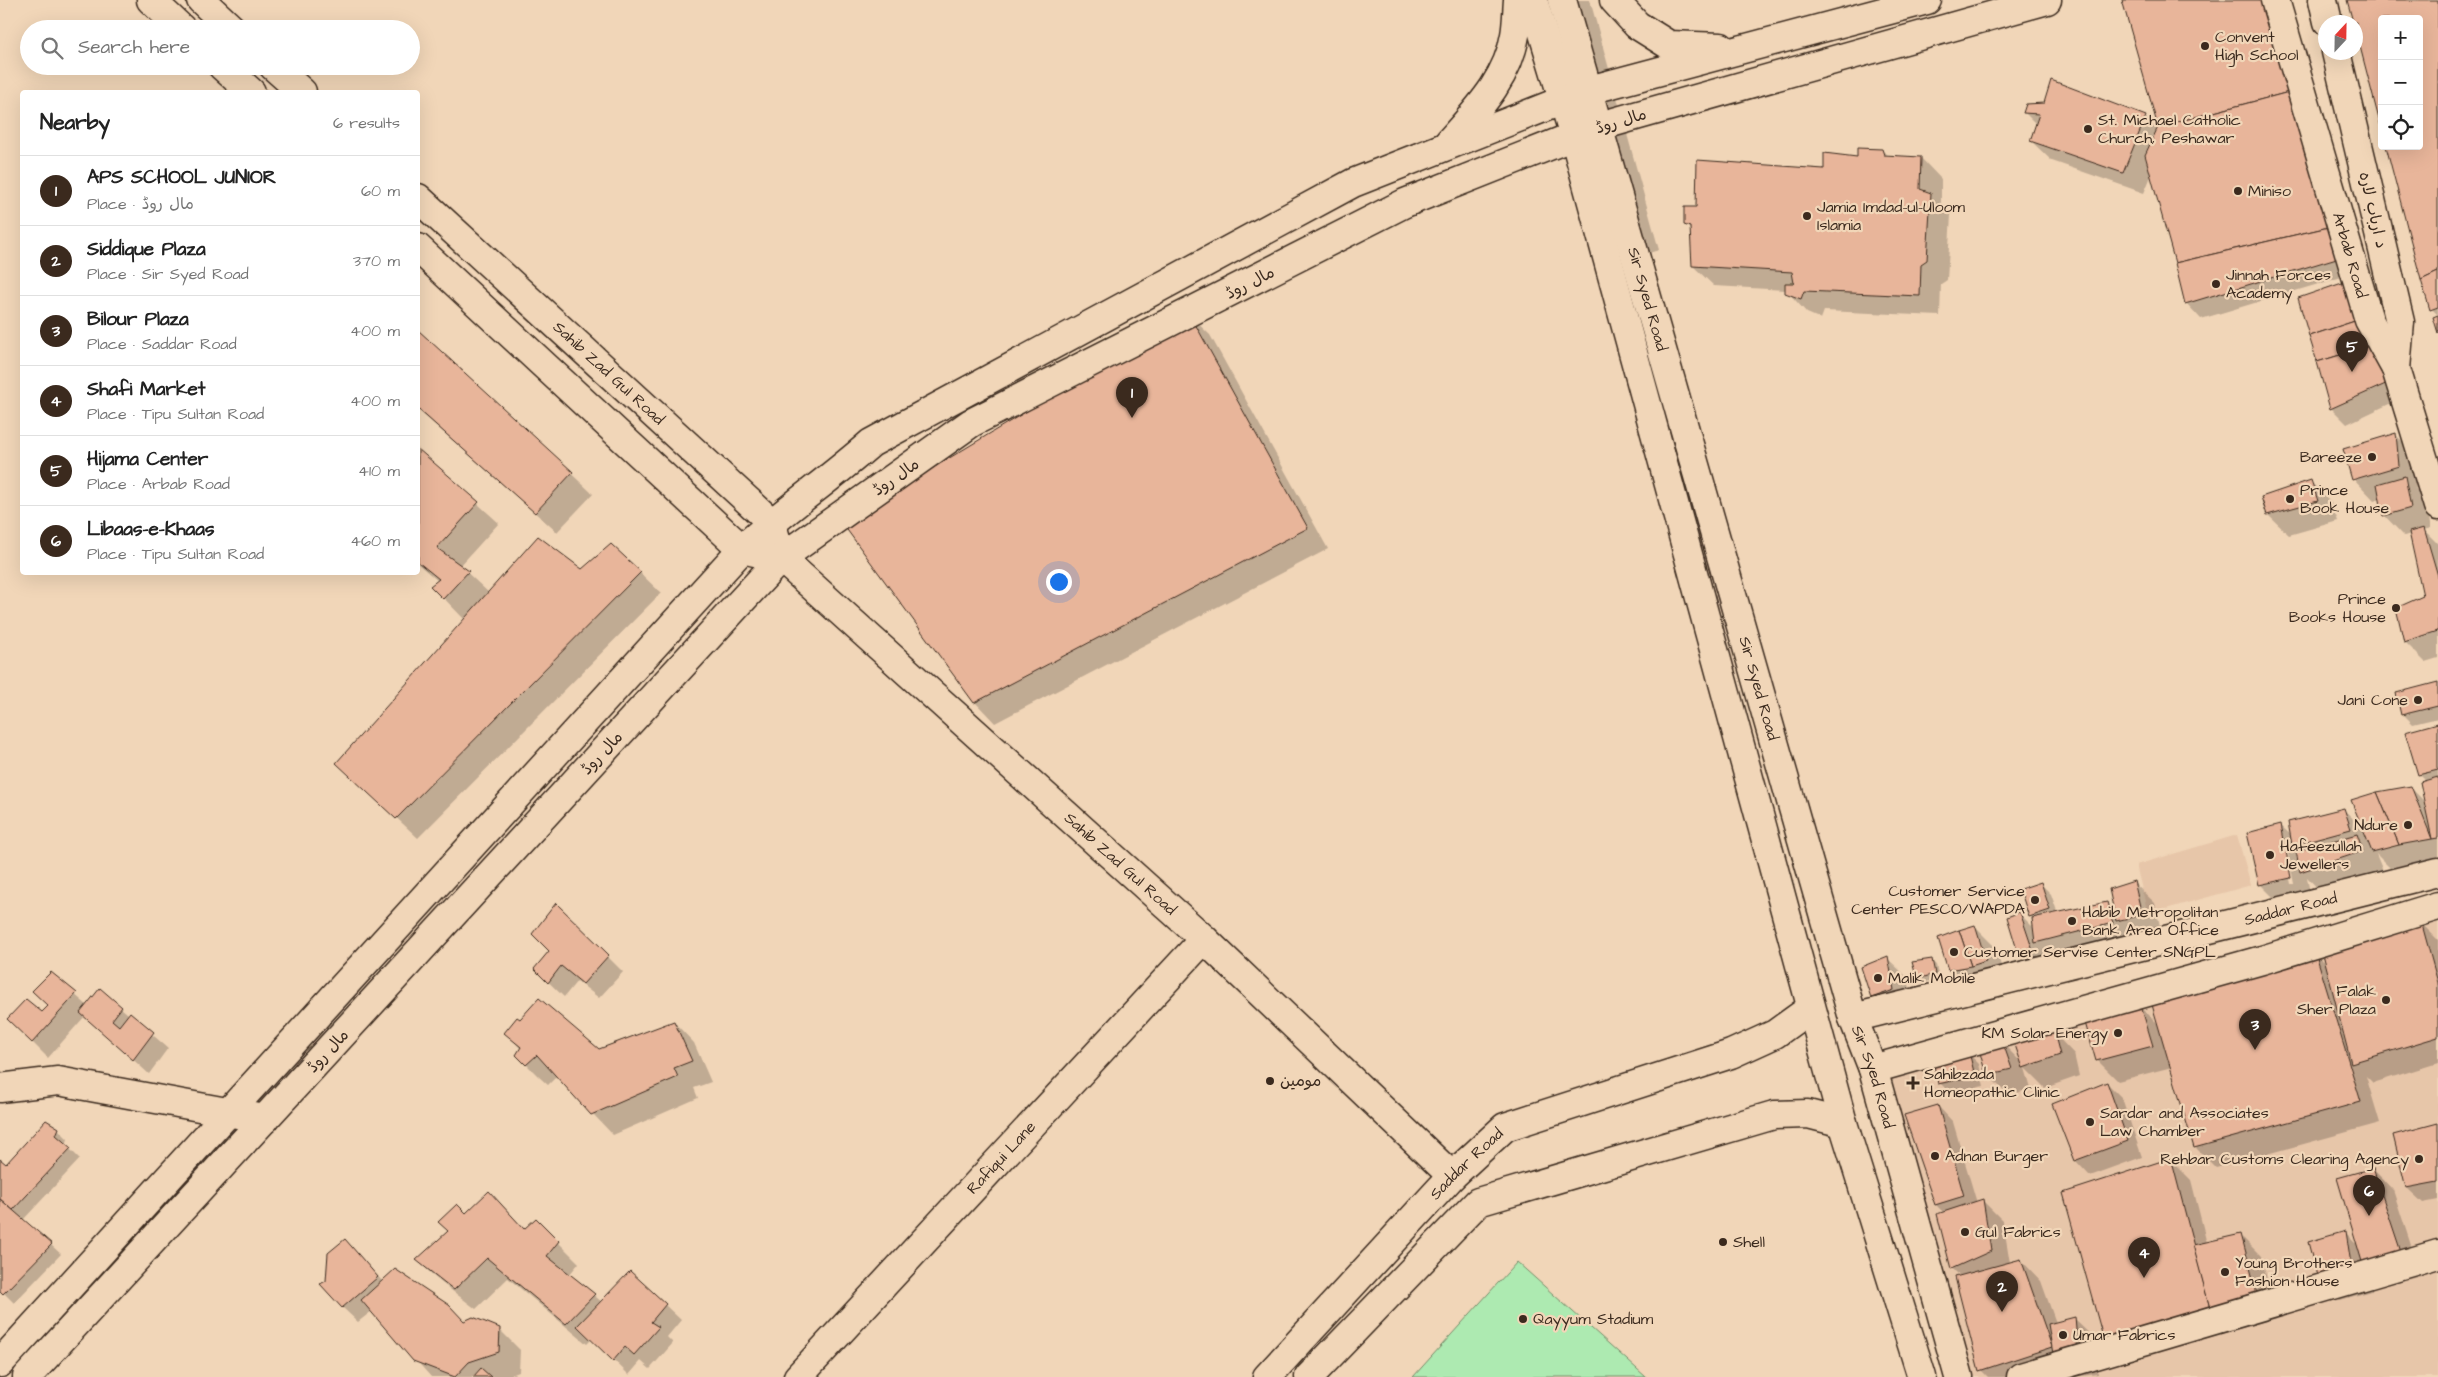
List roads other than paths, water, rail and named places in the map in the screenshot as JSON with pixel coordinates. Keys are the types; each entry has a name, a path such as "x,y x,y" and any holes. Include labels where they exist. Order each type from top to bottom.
{"main road":[{"path":"151,0 172,20"},
{"path":"201,0 222,20"},
{"path":"1444,147 1490,95 1505,69 1515,36 1518,0"},
{"name":"Sir Syed Road","path":"1534,0 1574,136 1843,1123 1922,1377"},
{"name":"Sir Syed Road","path":"1562,0 1600,126 1852,1018 1873,1069 1959,1377"},
{"path":"1614,0 1637,25 1669,44 1748,48"},
{"name":"مال روڈ","path":"0,1363 742,549 771,522 834,475 871,442 1353,183 1589,90 1927,0"},
{"name":"مال روڈ","path":"27,1377 781,558 971,423 1405,203 1574,136 1600,126 2047,0"},
{"name":"Arbab Road","path":"2275,0 2369,320 2396,369 2438,506"},
{"path":"2323,0 2326,15"},
{"name":"د ارباب لاره","path":"2338,60 2400,322 2396,369"},
{"path":"232,75 249,90"},
{"path":"284,75 300,90"},
{"name":"Sahib Zad Gul Road","path":"420,200 771,522"},
{"name":"Sahib Zad Gul Road","path":"420,250 742,549 781,558 1204,939 1452,1176"},
{"path":"771,522 781,558"},
{"path":"1716,658 1748,649"},
{"name":"Saddar Road","path":"1852,1018 2438,872"},
{"path":"1873,1069 2262,960 2438,906"},
{"name":"Rafiqui Lane","path":"798,1377 1204,939"},
{"name":"Saddar Road","path":"1267,1377 1452,1176 1505,1127 1731,1054 1775,1034 1811,1008"},
{"path":"0,1088 58,1080 265,1119"},
{"path":"1309,1377 1478,1202 1774,1115 1808,1114 1843,1123"},
{"path":"1869,1206 1908,1195"},
{"path":"2021,1377 2438,1254"}],"place":[{"name":"Convent High School","path":"2205,46"},
{"name":"St. Michael Catholic Church, Peshawar","path":"2088,129"},
{"name":"Miniso","path":"2238,191"},
{"name":"Jamia Imdad-ul-Uloom Islamia","path":"1807,216"},
{"name":"Jinnah Forces Academy","path":"2216,284"},
{"name":"Hijama Center","path":"2352,372"},
{"name":"APS SCHOOL JUNIOR","path":"1132,418"},
{"name":"Bareeze","path":"2372,457"},
{"name":"Prince Book House","path":"2290,499"},
{"name":"Prince Books House","path":"2396,608"},
{"name":"Jani Cone","path":"2418,700"},
{"name":"Ndure","path":"2408,825"},
{"name":"Hafeezullah Jewellers","path":"2270,855"},
{"name":"Customer Service Center PESCO/WAPDA","path":"2035,900"},
{"name":"Habib Metropolitan Bank Area Office","path":"2072,921"},
{"name":"Customer Servise Center SNGPL","path":"1954,952"},
{"name":"Malik Mobile","path":"1878,978"},
{"name":"Falak Sher Plaza","path":"2386,1000"},
{"name":"KM Solar Energy","path":"2118,1033"},
{"name":"Bilour Plaza","path":"2255,1050"},
{"name":"مومین","path":"1270,1081"},
{"name":"Sahibzada Homeopathic Clinic","path":"1913,1083"},
{"name":"Sardar and Associates Law Chamber","path":"2090,1122"},
{"name":"Adnan Burger","path":"1935,1156"},
{"name":"Rehbar Customs Clearing Agency","path":"2419,1159"},
{"name":"Libaas-e-Khaas","path":"2369,1216"},
{"name":"Gul Fabrics","path":"1965,1232"},
{"name":"Shell","path":"1723,1242"},
{"name":"Young Brothers Fashion House","path":"2225,1272"},
{"name":"Shafi Market","path":"2144,1278"},
{"name":"Siddique Plaza","path":"2002,1312"},
{"name":"Qayyum Stadium","path":"1523,1319"},
{"name":"Umar Fabrics","path":"2063,1335"}]}
